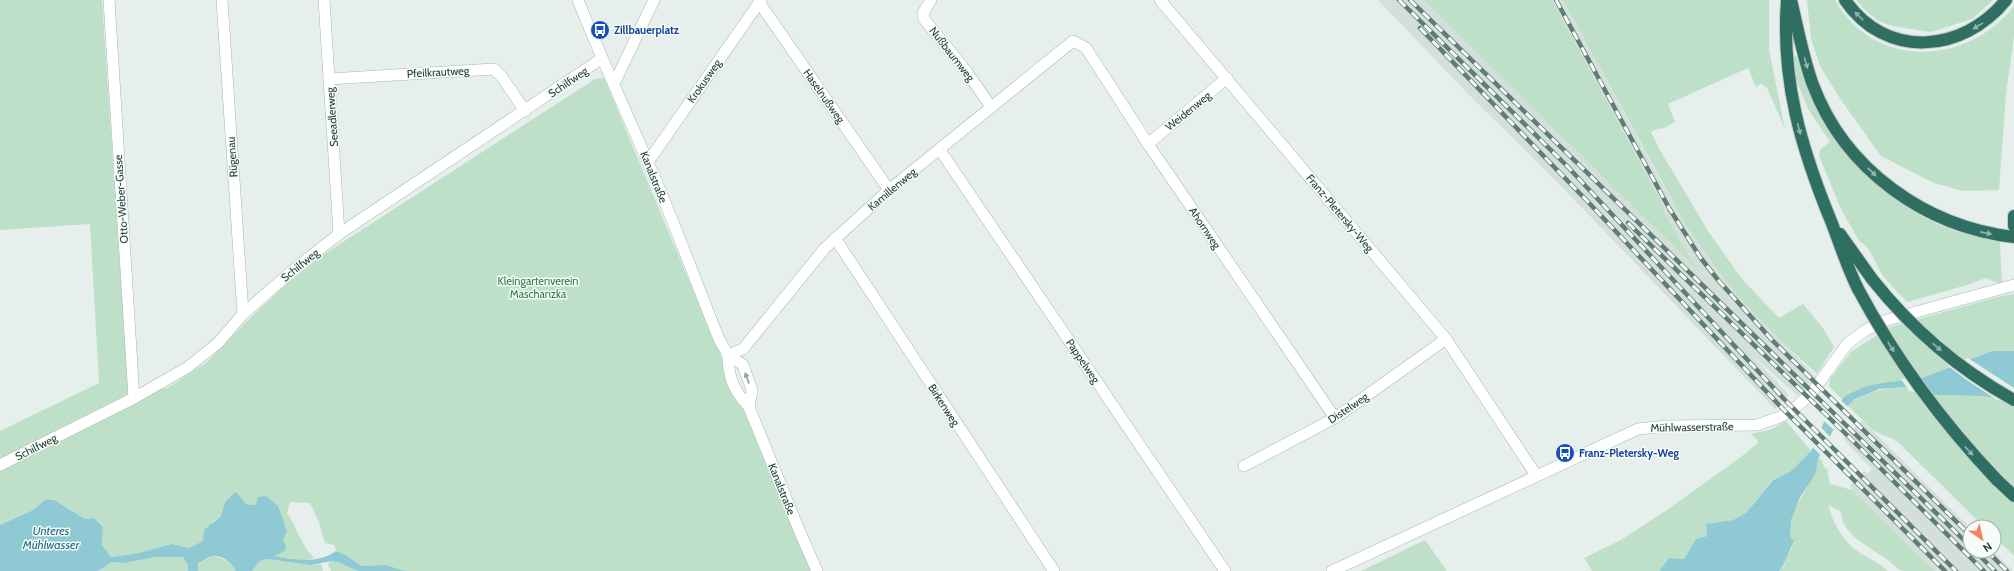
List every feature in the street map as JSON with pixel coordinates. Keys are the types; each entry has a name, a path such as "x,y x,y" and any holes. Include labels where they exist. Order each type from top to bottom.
{"highway":[{"path":"1787,0 1785,43 1793,107 1807,160 1848,269 1889,344 1916,384 1964,445 2014,496"},
{"path":"1791,0 1805,61 1817,95 1835,128 1873,174 1901,196 1927,212 1955,224 1981,232 2014,238"},
{"path":"1845,0 1864,22 1878,31 1894,38 1911,42 1929,42 1957,37 1972,31 1986,22 2006,0"},
{"path":"2014,216 2014,226"},
{"path":"1831,222 1872,279 1909,322 1950,358 1981,381 2014,400"}],"street":[{"name":"Otto-Weber-Gasse","path":"109,0 134,398"},
{"name":"Rügenau","path":"222,0 243,314"},
{"name":"Seeadlerweg","path":"324,0 339,234"},
{"name":"Kanalstraße","path":"578,0 601,60 614,84 648,162 718,339 728,355 743,365 752,390 749,407"},
{"path":"614,84 654,0"},
{"name":"Nußbaumweg","path":"931,0 923,13 924,19 967,72 991,108"},
{"name":"Franz-Pletersky-Weg","path":"1160,0 1446,339 1536,475"},
{"name":"Krokusweg","path":"648,162 760,1"},
{"name":"Haselnußweg","path":"760,1 889,190"},
{"name":"Kamillenweg","path":"728,355 743,349 825,248 835,238 889,190 1073,41"},
{"name":"Ahornweg","path":"1073,41 1086,48 1148,144 1335,418"},
{"name":"Schilfweg","path":"0,465 134,398 188,367 218,343 243,314 292,271 339,234 525,112 601,60"},
{"name":"Pfeilkrautweg","path":"330,79 494,69 502,76 525,112"},
{"name":"Weidenweg","path":"1148,144 1227,78"},
{"name":"Pappelweg","path":"940,150 1226,571"},
{"name":"Birkenweg","path":"835,238 1054,571"},
{"name":"Mühlwasserstraße","path":"1332,571 1536,475 1638,429 1668,426 1757,425 1780,417 1791,411 1811,394 1848,343 1866,330 1887,320 2014,285"},
{"name":"Distelweg","path":"1244,466 1335,418 1446,339"},
{"name":"Kanalstraße","path":"728,355 728,372 739,397 749,407 817,571"}],"shaded area":[{"path":"1378,0 1423,0 1696,267 1665,214 1662,203 1552,0 1563,0 1667,192 1705,252 1749,308 1816,377 1798,396 1750,353 1789,395 1775,409 1565,190 1470,96"},
{"path":"1862,420 1962,520 1962,559 2001,559 2013,571 1934,571 1852,490 1850,485 1864,471 1868,474 1872,469 1843,439"}],"green space":[{"name":"Kleingartenverein Maschanzka","path":"0,0 102,0 128,385 134,397 169,387 207,362 254,314 291,280 326,253 595,79 604,78 811,571 405,571 386,565 361,566 346,555 336,551 334,545 325,543 319,522 310,503 290,502 287,513 302,542 314,558 302,561 273,556 287,531 282,519 256,505 225,502 221,516 213,521 203,541 189,548 172,544 134,554 111,557 102,545 103,527 94,518 85,519 54,500 45,500 33,510 0,525 0,431 99,383 90,224 0,230"},
{"path":"1423,0 1552,0 1662,203 1665,214 1697,269"},
{"path":"1563,0 1769,0 1769,50 1785,129 1767,88 1761,84 1756,87 1748,68 1668,104 1675,122 1662,129 1660,128 1651,132 1708,231 1742,279 1779,318 1803,304 1823,328 1834,347 1817,374 1784,344 1749,308 1726,281 1686,225"},
{"path":"1807,0 1835,0 1852,23 1873,39 1897,48 1922,52 1947,49 1972,40 1995,26 2014,6 2014,37 2006,94 1999,190 1963,191 1934,183 1881,156 1841,100 1820,66 1811,38"},
{"path":"1856,0 1993,0 1972,19 1931,32 1892,26 1879,21 1867,12"},
{"path":"1798,56 1813,102 1828,129 1842,149 1879,186 1921,216 1944,227 1967,234 2000,240 2002,285 1986,278 1907,302 1889,283 1883,276 1870,252 1859,241 1841,209 1819,156 1820,150 1830,142 1808,109 1798,84 1796,83 1793,57"},
{"path":"2014,294 2014,351 1992,351 1922,378 1882,383 1845,396 1842,399 1829,386 1830,379 1852,351 1890,327 2001,296"},
{"path":"1903,387 1934,395 1982,396 2014,400 2014,556 2002,544 2002,519 1976,519 1897,441 1874,431 1847,405 1867,394 1888,388"},
{"path":"1786,421 1811,451 1791,471 1772,480 1746,513 1733,520 1706,524 1707,536 1696,539 1684,559 1669,558 1659,571 1592,571 1584,558 1621,540 1670,508 1742,456 1759,442 1751,434 1772,429"},
{"path":"1818,459 1821,459 1825,469 1827,468 1830,484 1852,490 1934,571 1903,571 1899,569 1852,535 1843,520 1841,512 1828,505 1836,525 1849,544 1854,549 1878,563 1888,571 1779,571 1783,567 1795,540 1792,541 1790,533 1792,515 1811,481"},
{"path":"1425,540 1447,571 1361,571"},
{"path":"214,556 224,559 233,565 236,571 198,571 198,563"},
{"path":"156,557 183,557 188,565 188,571 98,571 112,562 125,563"},
{"path":"267,559 310,565 321,564 323,571 252,571 260,561"},
{"path":"332,561 358,571 331,571 328,564"}],"water":[{"path":"1992,351 2014,351 2014,400 1982,396 1934,395 1903,387 1879,389 1855,399 1845,408 1818,459 1816,472 1800,497 1791,520 1790,536 1792,540 1795,539 1784,564 1779,571 1659,571 1669,558 1684,559 1696,539 1707,536 1706,524 1733,520 1746,513 1773,480 1791,471 1811,451 1824,422 1845,396 1864,387 1922,378"},
{"name":"Unteres Mühlwasser","path":"236,492 246,504 256,505 258,497 266,496 278,506 287,531 283,540 286,546 285,551 274,556 306,560 322,558 336,551 346,555 361,566 386,565 405,571 358,571 332,561 310,565 267,559 260,561 252,571 236,571 227,560 213,556 198,563 198,571 188,571 188,565 183,557 156,557 125,563 112,562 98,571 0,571 0,525 33,510 45,500 54,500 85,519 94,518 103,527 102,545 111,557 134,554 172,544 189,548 203,541 204,530 221,516 225,502"}],"pier":[{"path":"1968,358 2014,388 2014,402 1997,400 1948,366"},
{"path":"1919,376 1935,397 1909,391 1901,379"},
{"path":"1840,399 1848,407 1835,431 1823,420 1828,411"},
{"path":"1820,426 1831,438 1822,456 1811,446"}],"railway":[{"path":"1399,0 1567,166 1784,399 1956,571"},
{"path":"1410,0 1962,538"},
{"path":"1556,0 1669,208 1700,257 1718,280 1772,340 1962,527"},
{"path":"1420,28 1591,205 1779,405 1945,571"},
{"path":"1628,223 1847,435 1984,571"},
{"path":"1983,559 1995,571"},
{"path":"1995,559 2007,571"}],"place":[{"name":"Zillbauerplatz","path":"600,30"},
{"name":"Franz-Pletersky-Weg","path":"1565,453"}]}
